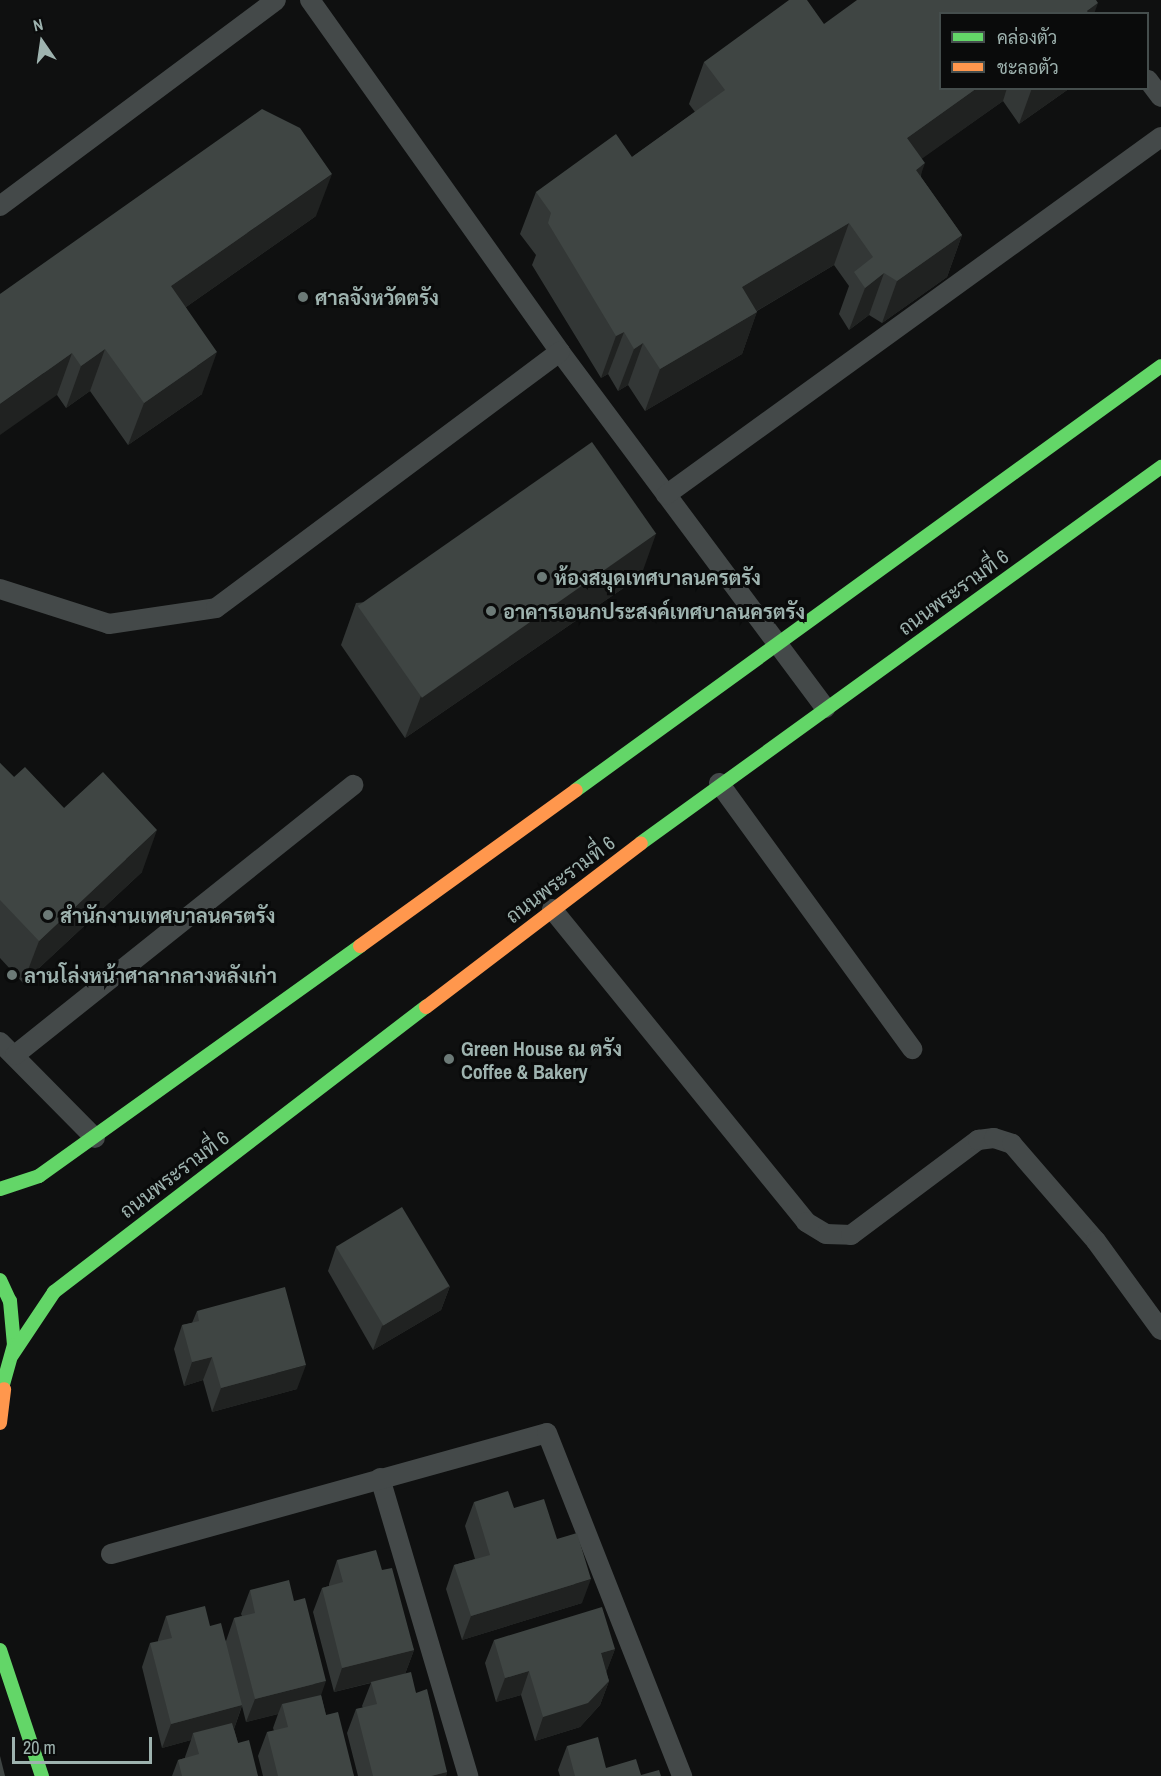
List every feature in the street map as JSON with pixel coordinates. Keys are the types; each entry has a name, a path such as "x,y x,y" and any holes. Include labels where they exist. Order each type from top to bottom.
{"street":[{"path":"0,1189 39,1176 95,1138 1161,366"},
{"name":"ถนนพระรามที่ 6","path":"12,1355 54,1292 719,783 1161,467"},
{"path":"0,1280 10,1301 14,1345 2,1392 0,1423"},
{"path":"0,1650 42,1776"}],"lane":[{"path":"0,206 276,0"},
{"path":"310,0 560,352 825,708"},
{"path":"1149,81 1161,97"},
{"path":"666,495 1161,137"},
{"path":"0,589 109,624 216,608 560,352"},
{"path":"719,783 912,1049"},
{"path":"15,1055 354,785"},
{"path":"552,909 806,1222 826,1234 851,1235 978,1140 994,1138 1012,1144 1096,1241 1161,1330"},
{"path":"0,1042 95,1138"},
{"path":"111,1554 547,1433 682,1776"},
{"path":"380,1478 468,1776"},
{"path":"0,1704 22,1713"}],"building":[{"path":"789,0 807,0 824,24 857,0 1096,0 1098,3 1088,12 939,12 939,90 974,90 907,138 925,163 916,170 962,235 897,281 884,273 865,288 854,272 873,257 849,223 742,287 757,312 660,369 643,343 634,349 624,332 616,336 548,223 551,213 536,192 616,134 632,157 725,90 704,62"},
{"path":"262,109 300,128 332,174 171,286 217,352 144,403 105,349 81,366 72,353 0,404 0,294"},
{"name":"อาคารเอนกประสงค์เทศบาลนครตรัง","path":"592,442 656,534 422,698 358,606"},
{"path":"0,763 14,777 25,767 64,808 103,772 157,830 39,941 0,900"},
{"path":"402,1207 449,1286 383,1326 336,1247"},
{"path":"285,1287 306,1365 221,1388 212,1357 192,1362 182,1325 199,1321 197,1311"},
{"path":"508,1491 514,1508 544,1499 557,1539 577,1533 591,1579 471,1616 454,1565 490,1555 474,1502"},
{"path":"376,1550 382,1570 392,1568 414,1650 342,1668 322,1588 343,1582 337,1560"},
{"path":"289,1580 294,1601 305,1598 326,1681 255,1699 234,1618 255,1613 250,1590"},
{"path":"205,1606 210,1626 221,1623 242,1705 171,1724 150,1643 172,1638 166,1616"},
{"path":"602,1607 615,1649 601,1653 609,1681 588,1703 543,1717 529,1671 505,1678 494,1640"},
{"path":"411,1672 416,1693 427,1689 447,1772 431,1776 373,1776 356,1709 377,1704 371,1682"},
{"path":"321,1695 326,1715 338,1712 354,1776 278,1776 267,1732 288,1727 282,1704"},
{"path":"232,1723 238,1743 249,1740 258,1776 182,1776 178,1760 199,1754 193,1733"},
{"path":"598,1737 606,1768 636,1759 641,1775 659,1770 661,1776 575,1776 567,1746"},
{"path":"0,1756 5,1776 0,1776"}],"traffic: fast":[{"path":"576,790 1161,366"},
{"path":"641,843 1161,467"},
{"path":"0,1189 39,1176 360,946"},
{"path":"12,1355 54,1292 426,1007"},
{"path":"0,1280 10,1301 14,1345 0,1395"},
{"path":"0,1650 42,1776"}],"traffic: slow":[{"path":"360,946 576,790"},
{"path":"426,1007 641,843"},
{"path":"0,1423 4,1389"}],"place":[{"name":"ศาลจังหวัดตรัง","path":"303,297"},
{"name":"ห้องสมุดเทศบาลนครตรัง","path":"542,577"},
{"name":"อาคารเอนกประสงค์เทศบาลนครตรัง","path":"491,611"},
{"name":"สำนักงานเทศบาลนครตรัง","path":"48,915"},
{"name":"ลานโล่งหน้าศาลากลางหลังเก่า","path":"12,975"},
{"name":"Green House ณ ตรัง Coffee & Bakery","path":"449,1059"}]}
